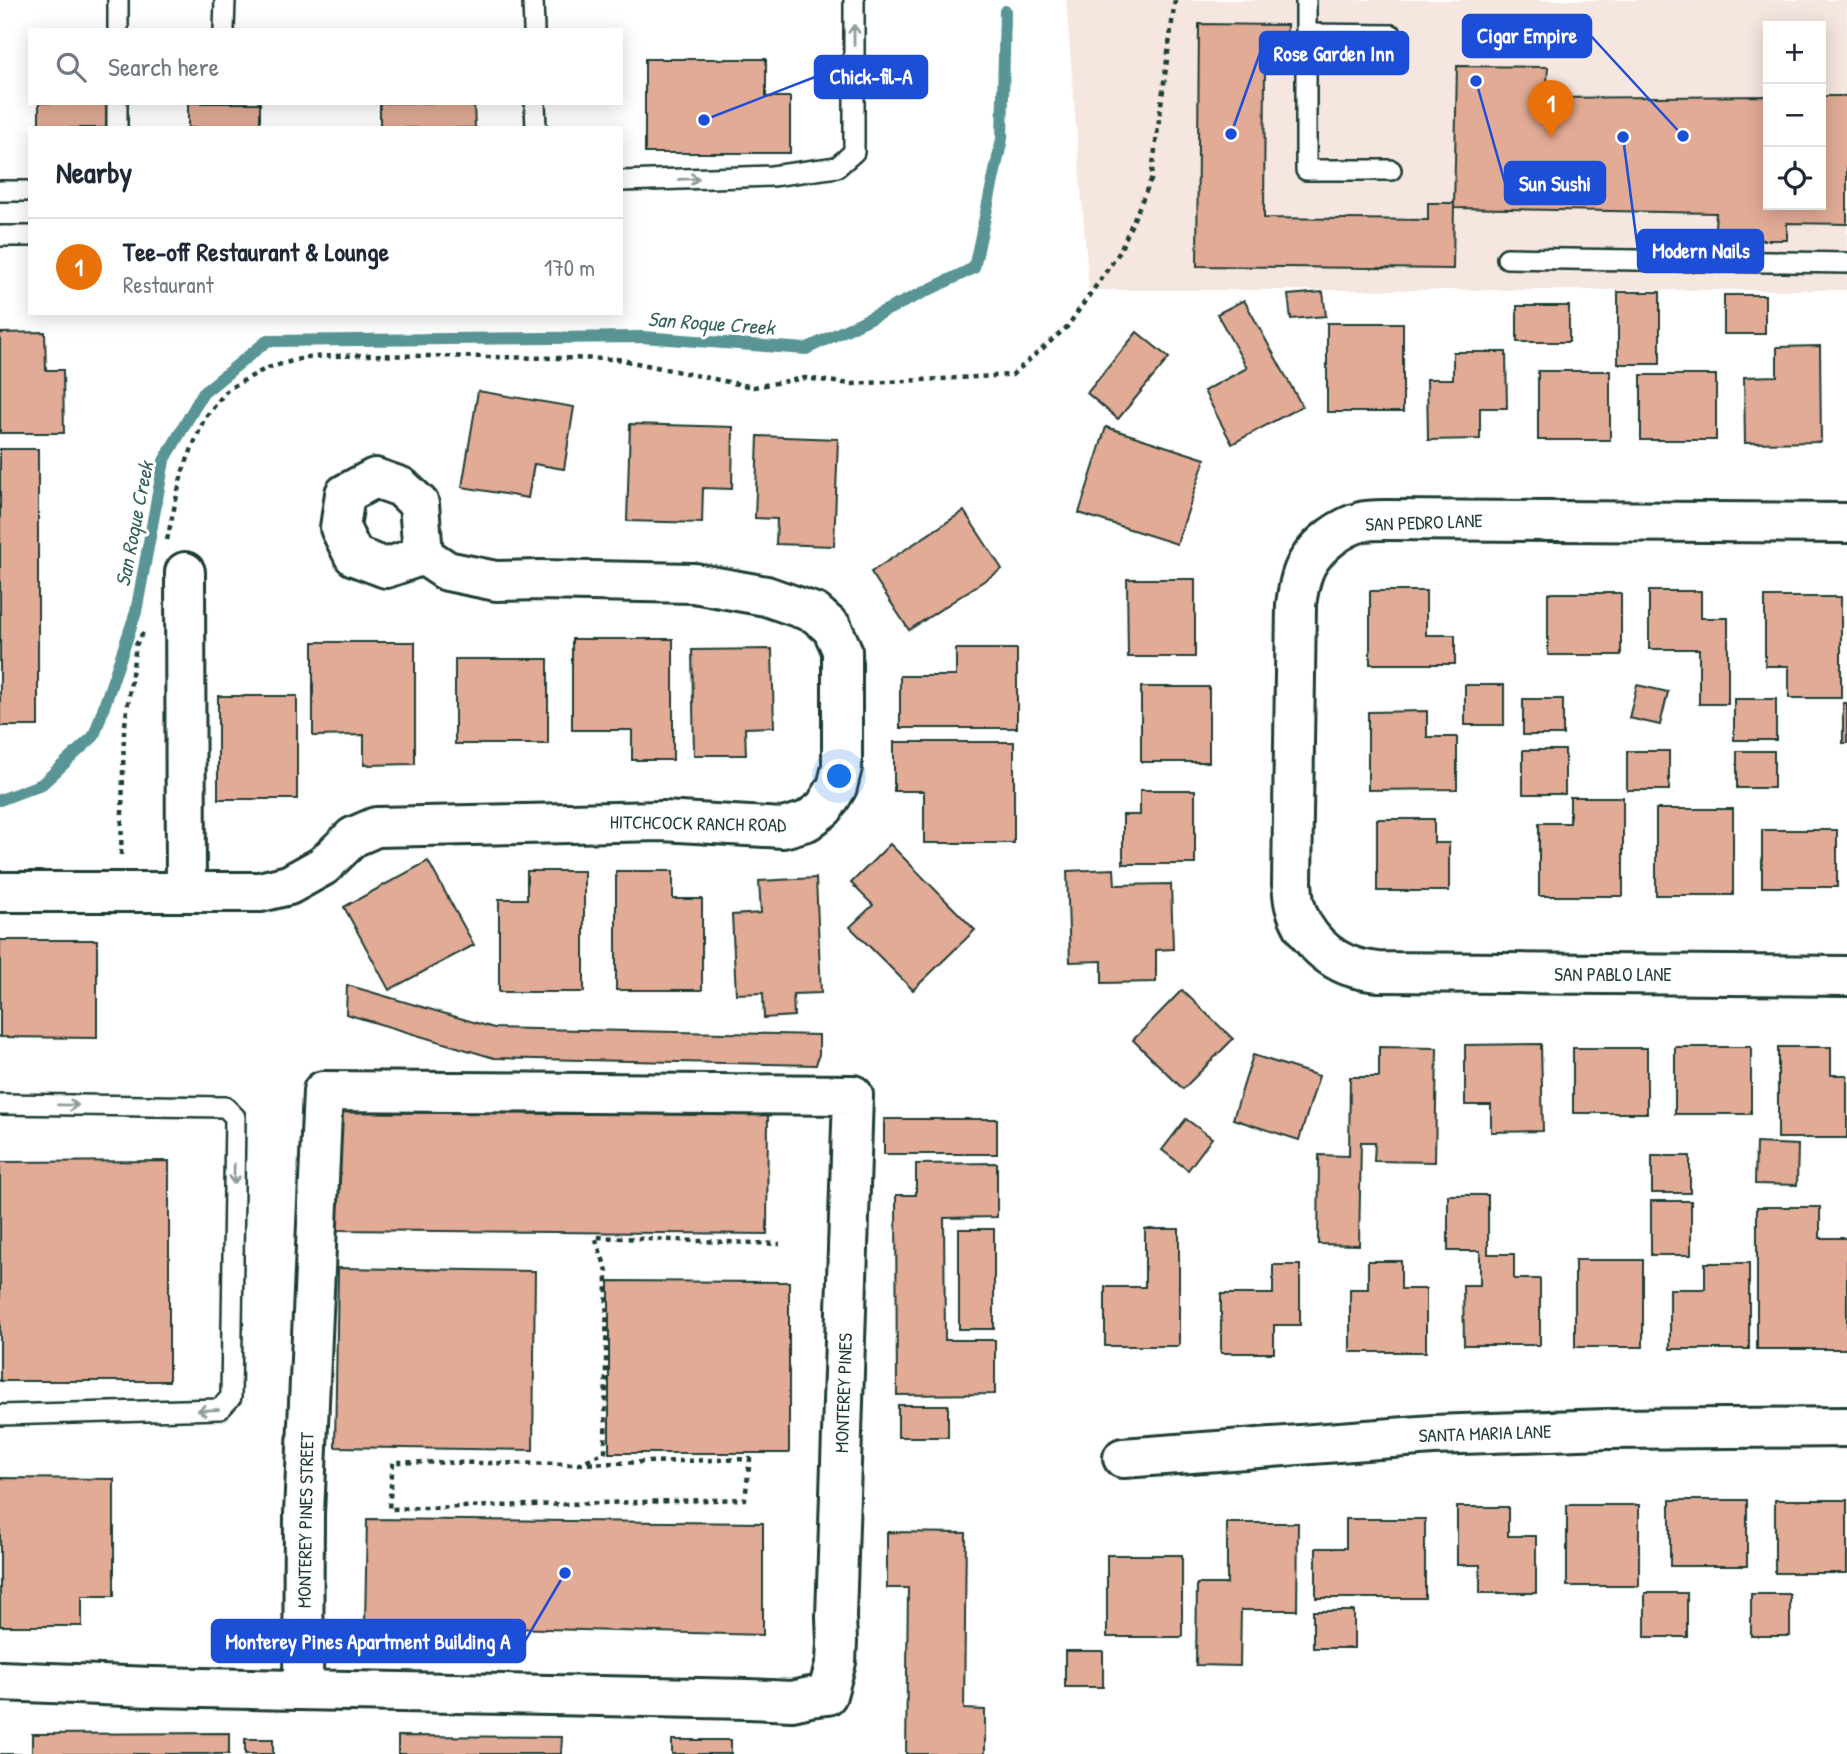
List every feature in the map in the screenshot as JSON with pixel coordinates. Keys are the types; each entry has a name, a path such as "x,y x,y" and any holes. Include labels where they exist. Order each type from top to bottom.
{"street":[{"name":"SAN PEDRO LANE","path":"1378,972 1357,969 1336,960 1318,946 1304,927 1295,906 1292,884 1296,605 1299,584 1308,562 1322,544 1340,531 1361,522 1384,520 1847,523"},
{"name":"HITCHCOCK RANCH ROAD","path":"0,892 260,892 289,886 323,866 353,837 376,827 662,821 783,828 807,821 816,815 824,808 837,787 842,767 842,650 832,628 815,613 766,596 694,583 496,581 447,571 423,555"},
{"path":"176,559 186,892"},
{"name":"SAN PABLO LANE","path":"1378,972 1847,976"},
{"name":"MONTEREY PINES STREET","path":"303,1690 304,1514 323,1091"},
{"name":"MONTEREY PINES","path":"303,1690 792,1701 827,1695 836,1662 837,1642 836,1604 853,1095 323,1091"},
{"name":"SANTA MARIA LANE","path":"1123,1458 1433,1435 1607,1429 1847,1427"},
{"path":"0,1681 303,1690"}],"lane":[{"path":"118,0 118,28"},
{"path":"224,28 225,0"},
{"path":"533,0 534,28"},
{"path":"623,181 772,176 837,167 854,152 854,0"},
{"path":"1306,0 1306,170 1391,170"},
{"path":"1306,34 1392,35"},
{"path":"117,105 117,126"},
{"path":"535,105 536,126"},
{"path":"0,191 28,191"},
{"path":"0,236 28,236"},
{"path":"1507,258 1847,263"},
{"path":"0,1104 225,1107 235,1117 231,1397 220,1409 0,1416"}],"path":[{"path":"176,559 167,534 182,473 204,419 228,389 267,368 307,357 364,355 617,359 752,387 805,378 851,384 1012,375 1067,327 1119,253 1151,180 1175,0"},
{"path":"120,892 124,732 136,645 149,621"},
{"path":"578,1464 750,1459 745,1499 389,1508 393,1462 578,1464 605,1452 607,1271 595,1237 780,1244"}],"shaded area":[{"path":"1066,0 1847,0 1847,290 1089,290"}],"building":[{"path":"1199,24 1287,25 1286,65 1265,65 1264,218 1428,220 1428,203 1454,203 1453,269 1197,266"},
{"path":"645,59 766,59 766,97 790,97 790,153 645,153"},
{"path":"1457,66 1548,67 1546,98 1763,96 1763,210 1826,210 1826,96 1847,96 1847,224 1787,223 1787,240 1714,240 1716,213 1454,208"},
{"path":"39,105 115,105 115,126 39,126"},
{"path":"188,105 260,105 260,126 188,126"},
{"path":"380,105 474,105 475,126 380,126"},
{"path":"1323,292 1326,316 1291,319 1288,295"},
{"path":"1618,292 1660,292 1660,364 1618,364"},
{"path":"1724,295 1765,295 1765,334 1724,334"},
{"path":"1244,300 1302,406 1232,444 1204,391 1247,368 1217,314"},
{"path":"1517,306 1569,306 1569,342 1517,342"},
{"path":"1327,323 1403,323 1403,412 1327,412"},
{"path":"45,332 46,370 63,370 64,433 0,433 0,333"},
{"path":"1137,332 1169,358 1118,419 1087,393"},
{"path":"1820,346 1821,442 1745,443 1744,377 1777,376 1777,347"},
{"path":"1453,352 1506,352 1507,408 1480,408 1480,439 1428,440 1427,379 1453,379"},
{"path":"1538,371 1610,371 1610,440 1538,440"},
{"path":"1641,375 1716,375 1716,440 1641,440"},
{"path":"478,391 574,407 564,469 534,464 528,498 462,487"},
{"path":"630,424 733,427 732,489 703,488 702,523 627,521"},
{"path":"1106,427 1205,459 1177,544 1079,513"},
{"path":"758,436 838,439 834,546 776,544 777,519 755,518"},
{"path":"0,449 38,449 38,726 0,726"},
{"path":"964,511 1002,569 909,630 871,572"},
{"path":"1127,579 1195,579 1195,657 1128,657"},
{"path":"1370,591 1426,591 1426,635 1455,635 1455,664 1370,664"},
{"path":"1649,591 1701,591 1701,618 1728,618 1728,704 1699,704 1699,649 1649,649"},
{"path":"1548,593 1621,593 1621,655 1548,655"},
{"path":"1765,597 1841,597 1841,698 1789,698 1789,666 1765,666"},
{"path":"572,639 673,639 673,760 632,760 632,730 572,730"},
{"path":"313,642 415,642 415,764 364,765 364,735 313,736"},
{"path":"772,649 774,727 745,728 746,755 694,755 692,650"},
{"path":"956,649 1017,649 1017,728 900,728 900,676 956,676"},
{"path":"455,659 548,659 548,744 455,744"},
{"path":"1465,685 1504,685 1504,725 1465,725"},
{"path":"1637,685 1668,692 1660,725 1629,718"},
{"path":"1141,687 1209,687 1209,762 1141,762"},
{"path":"218,696 297,696 297,799 218,799"},
{"path":"1523,699 1563,699 1563,735 1523,735"},
{"path":"1734,699 1776,699 1776,740 1734,740"},
{"path":"1843,703 1847,703 1847,743 1843,743"},
{"path":"1427,711 1427,737 1457,737 1457,789 1368,790 1368,712"},
{"path":"894,742 1014,742 1014,843 924,843 924,791 894,791"},
{"path":"1523,750 1565,750 1565,794 1523,794"},
{"path":"1627,751 1669,751 1669,790 1627,790"},
{"path":"1737,751 1774,751 1774,788 1737,788"},
{"path":"1140,790 1195,790 1195,864 1123,864 1123,815 1140,815"},
{"path":"1570,797 1623,797 1623,896 1539,896 1539,823 1570,823"},
{"path":"1656,809 1733,809 1733,895 1656,895"},
{"path":"1377,819 1434,819 1434,843 1449,843 1449,891 1377,891"},
{"path":"1762,830 1837,830 1837,887 1762,887"},
{"path":"890,844 975,930 913,990 850,927 873,905 851,883"},
{"path":"428,861 474,945 389,990 344,907"},
{"path":"1114,869 1115,885 1171,884 1173,949 1156,950 1156,982 1102,983 1102,961 1070,962 1067,871"},
{"path":"527,871 584,871 584,992 499,992 499,899 527,899"},
{"path":"616,871 673,871 673,899 702,899 702,990 616,990"},
{"path":"816,878 821,993 793,994 794,1016 764,1018 763,993 736,994 732,915 761,913 759,881"},
{"path":"0,940 97,940 97,1038 0,1037"},
{"path":"347,985 494,1028 819,1035 819,1054 816,1065 494,1058 346,1014"},
{"path":"1182,990 1233,1039 1183,1089 1133,1040"},
{"path":"1541,1044 1543,1131 1491,1132 1491,1105 1465,1105 1465,1045"},
{"path":"1379,1047 1437,1048 1435,1162 1374,1161 1375,1142 1361,1142 1359,1245 1318,1244 1319,1155 1349,1156 1350,1077 1379,1077"},
{"path":"1675,1047 1751,1047 1751,1114 1675,1114"},
{"path":"1778,1047 1831,1047 1831,1075 1847,1075 1847,1138 1778,1138"},
{"path":"1573,1048 1647,1048 1647,1113 1573,1113"},
{"path":"1253,1055 1319,1076 1299,1140 1233,1119"},
{"path":"338,1112 768,1115 767,1234 337,1230"},
{"path":"884,1119 997,1119 997,1154 884,1154"},
{"path":"1186,1119 1212,1138 1188,1170 1162,1150"},
{"path":"1756,1143 1798,1145 1797,1185 1755,1184"},
{"path":"1652,1156 1690,1156 1690,1193 1652,1193"},
{"path":"169,1161 169,1381 0,1381 0,1162"},
{"path":"997,1163 997,1217 944,1218 945,1340 995,1340 995,1394 897,1395 896,1195 916,1195 916,1164"},
{"path":"1448,1195 1488,1195 1488,1254 1514,1254 1514,1279 1540,1279 1540,1345 1464,1345 1463,1285 1480,1285 1480,1251 1448,1251"},
{"path":"1651,1201 1691,1201 1691,1255 1651,1255"},
{"path":"1757,1207 1820,1207 1820,1238 1847,1238 1847,1349 1757,1349"},
{"path":"959,1229 994,1229 994,1329 959,1329"},
{"path":"1145,1229 1179,1229 1179,1346 1105,1346 1105,1287 1145,1287"},
{"path":"1575,1260 1643,1260 1643,1347 1575,1347"},
{"path":"1368,1261 1401,1261 1401,1289 1426,1289 1426,1352 1350,1352 1350,1289 1368,1289"},
{"path":"1705,1263 1749,1263 1749,1349 1670,1349 1670,1289 1705,1289"},
{"path":"1273,1265 1300,1265 1300,1325 1274,1325 1274,1353 1221,1353 1221,1294 1273,1294"},
{"path":"338,1268 535,1271 533,1450 335,1447"},
{"path":"609,1281 789,1282 789,1453 609,1453"},
{"path":"898,1405 948,1405 948,1437 898,1437"},
{"path":"0,1478 114,1479 114,1596 82,1596 82,1626 0,1626"},
{"path":"1670,1500 1747,1500 1747,1566 1670,1566"},
{"path":"1775,1500 1847,1500 1847,1573 1775,1573"},
{"path":"1567,1505 1639,1505 1639,1586 1567,1586"},
{"path":"1457,1507 1508,1507 1508,1536 1536,1536 1536,1593 1480,1593 1480,1565 1457,1565"},
{"path":"367,1519 763,1523 763,1635 365,1624"},
{"path":"1346,1519 1425,1519 1425,1598 1316,1598 1316,1548 1346,1548"},
{"path":"1227,1523 1298,1523 1297,1610 1241,1610 1240,1666 1196,1665 1197,1584 1227,1584"},
{"path":"887,1532 966,1533 964,1709 985,1710 985,1754 906,1754 908,1588 887,1588"},
{"path":"1107,1555 1182,1555 1182,1637 1107,1637"},
{"path":"1645,1593 1687,1593 1687,1637 1645,1637"},
{"path":"1751,1594 1790,1594 1790,1636 1751,1636"},
{"path":"1313,1611 1354,1611 1354,1648 1313,1648"},
{"path":"1065,1651 1103,1651 1103,1687 1065,1687"},
{"path":"229,1733 229,1754 32,1754 32,1734"},
{"path":"398,1736 562,1737 561,1754 398,1754"},
{"path":"245,1739 273,1739 273,1754 245,1754"},
{"path":"672,1740 731,1740 731,1754 672,1754"}],"waterway":[{"name":"San Roque Creek","path":"0,800 42,784 94,736 136,612 164,461 203,393 267,341 642,337 806,349 974,268 1002,139 1005,11"}],"place":[{"name":"Sun Sushi","path":"1476,81"},
{"name":"Chick-fil-A","path":"704,120"},
{"name":"Rose Garden Inn","path":"1231,134"},
{"name":"Cigar Empire","path":"1683,136"},
{"name":"Modern Nails","path":"1623,137"},
{"name":"Tee-off Restaurant & Lounge","path":"1551,138"},
{"name":"Monterey Pines Apartment Building A","path":"565,1573"}]}
